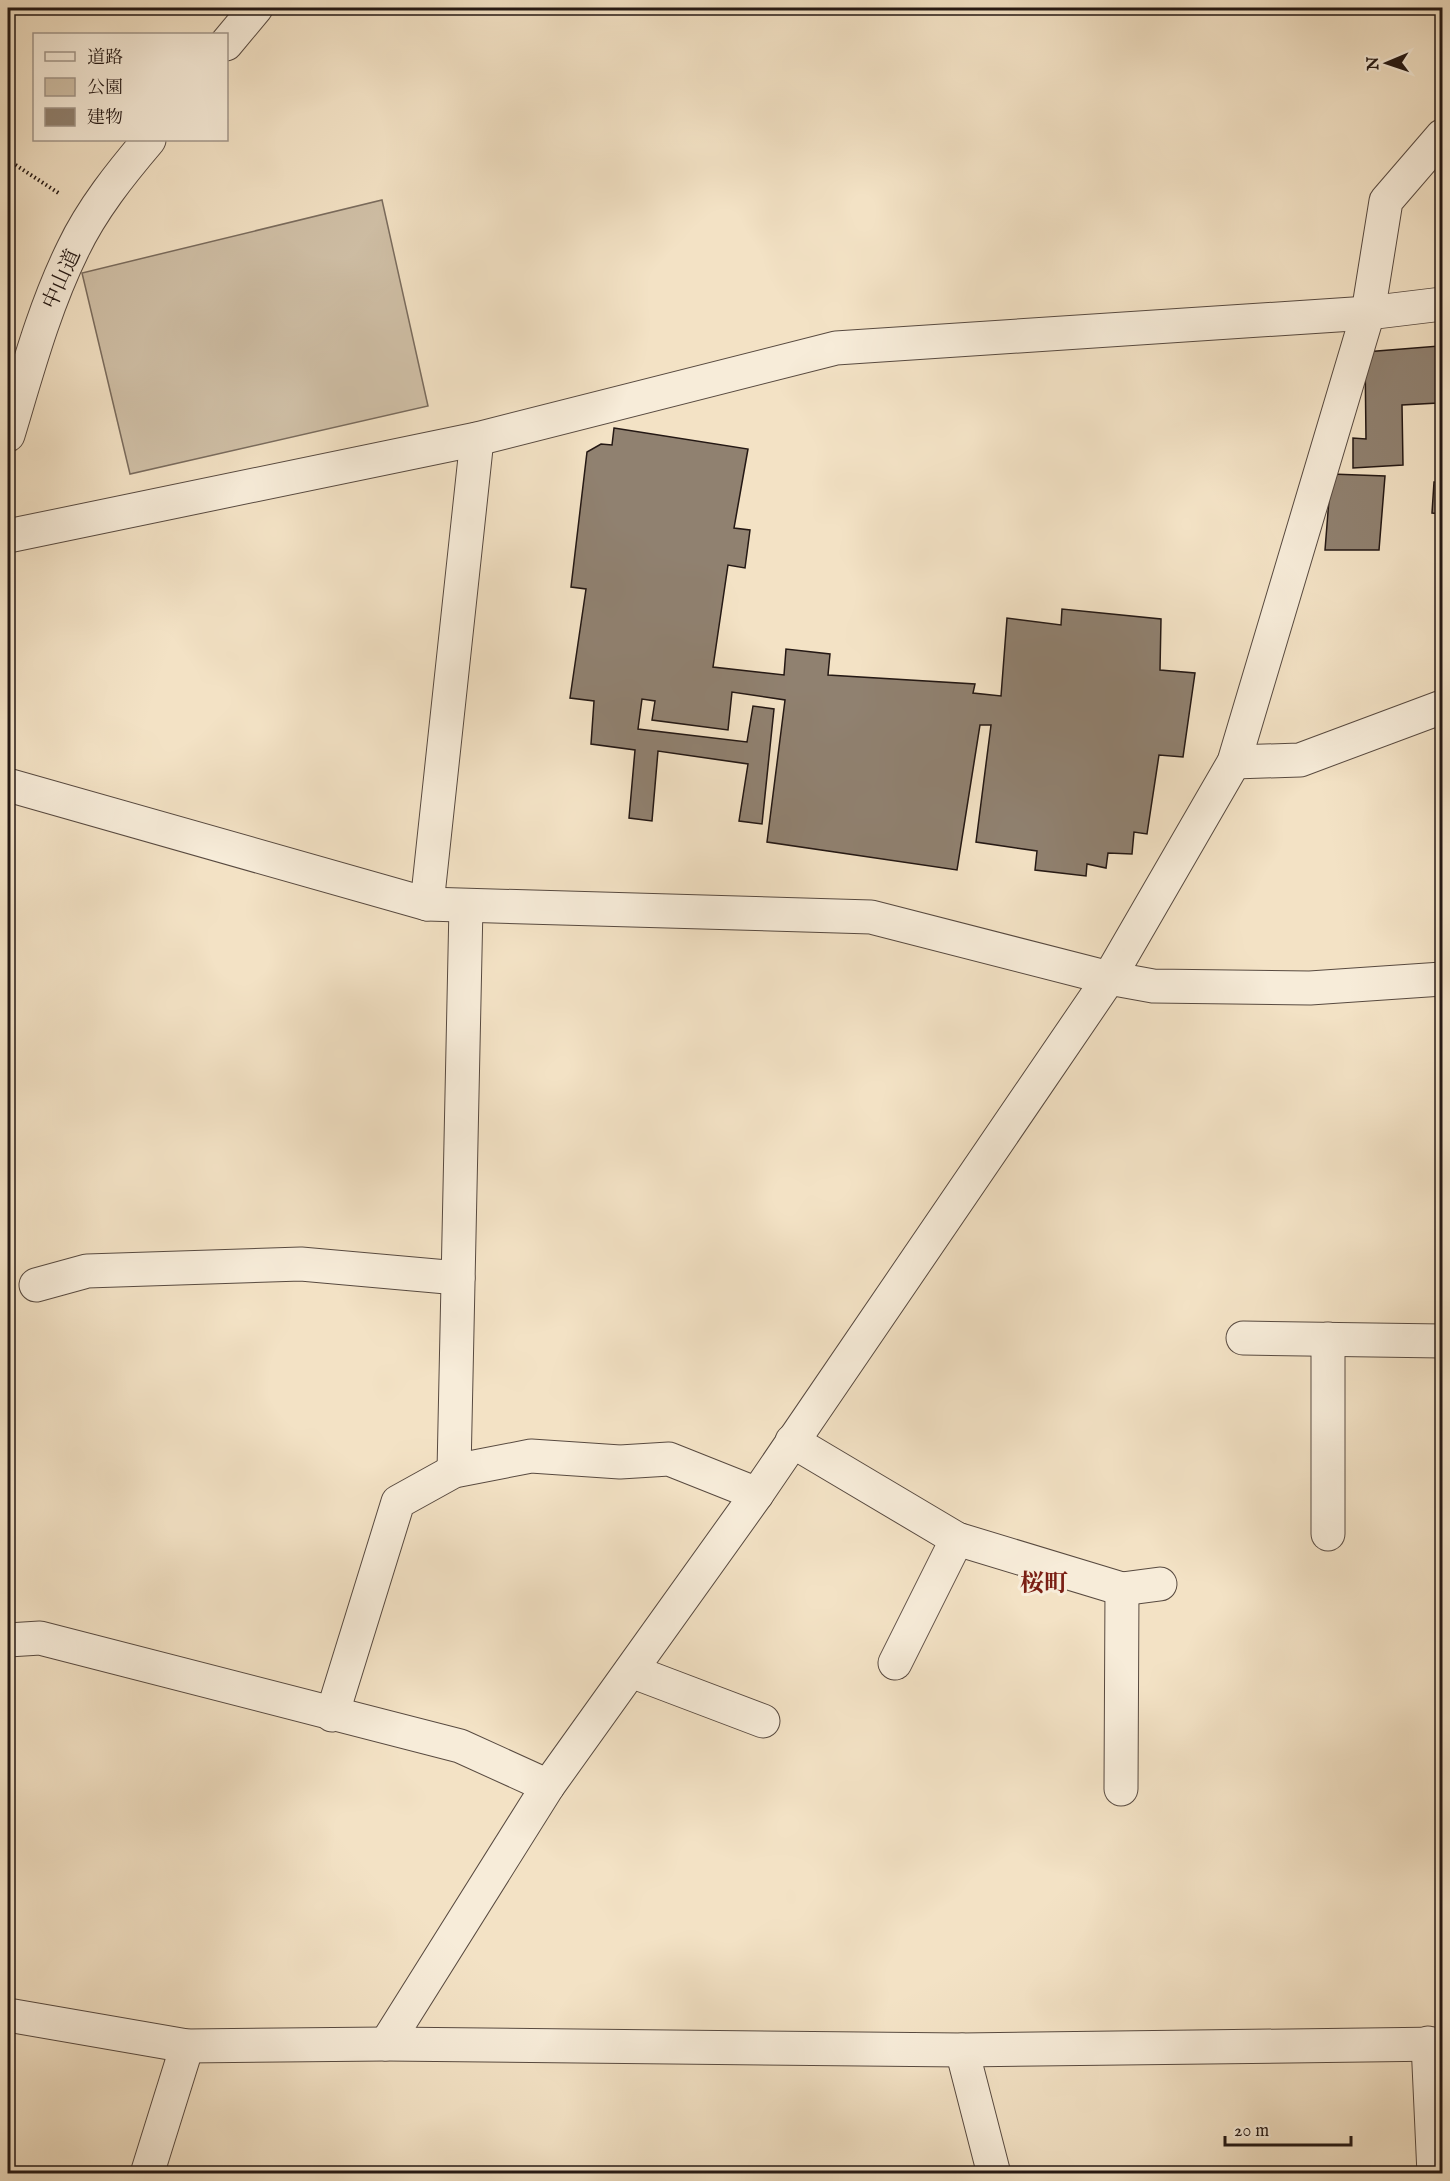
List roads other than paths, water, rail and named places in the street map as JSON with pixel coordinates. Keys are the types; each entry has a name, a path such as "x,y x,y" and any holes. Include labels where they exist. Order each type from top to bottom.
{"street":[{"path":"228,42 256,8"},
{"path":"386,2044 548,1786 757,1494 1109,978 1234,762 1368,313 1386,201 1443,136"},
{"name":"中山道","path":"8,435 44,314 74,246 118,177 148,141"},
{"path":"8,536 477,439 836,348 1368,313 1443,304"},
{"path":"427,904 477,439"},
{"path":"1234,762 1300,760 1443,707"},
{"path":"8,785 427,904 871,916 1109,978 1154,986 1310,988 1443,979"},
{"path":"454,1471 466,906"},
{"path":"36,1285 87,1271 301,1264 458,1278"},
{"path":"1243,1338 1443,1341"},
{"path":"1328,1339 1328,1534"},
{"path":"792,1441 957,1539 1122,1589 1160,1584"},
{"path":"332,1715 398,1502 454,1471 531,1456 620,1462 669,1459 757,1494"},
{"path":"895,1663 957,1539"},
{"path":"1121,1789 1122,1589"},
{"path":"8,1640 40,1638 332,1715 460,1746 548,1786"},
{"path":"631,1671 763,1721"},
{"path":"8,2015 187,2046 386,2044 962,2050 1435,2043 1434,2174"},
{"path":"147,2174 187,2046"},
{"path":"962,2050 994,2174"}],"district":[{"name":"桜町","path":"1044,1583"}]}
